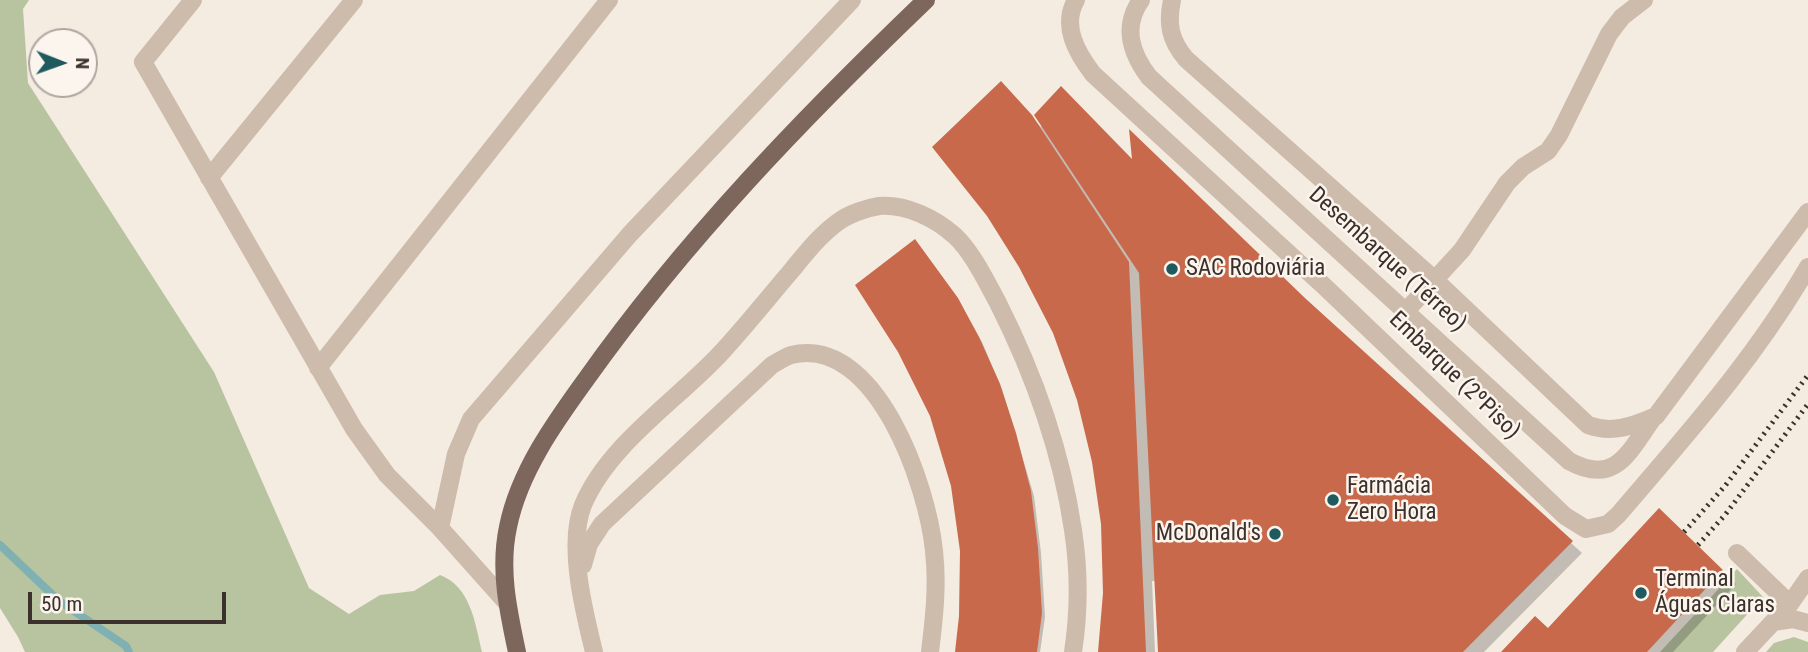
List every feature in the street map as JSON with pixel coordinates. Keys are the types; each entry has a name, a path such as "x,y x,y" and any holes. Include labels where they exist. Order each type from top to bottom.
{"main road":[{"path":"517,652 506,602 503,556 508,525 519,492 558,418 624,326 704,232 849,74 926,0"}],"street":[{"path":"193,0 143,62 354,429 387,475 440,528 506,602"},
{"path":"209,178 354,0"},
{"path":"318,368 609,0"},
{"path":"440,528 456,454 471,419 630,234 852,0"},
{"name":"Embarque (2ºPiso)","path":"1076,0 1069,22 1072,39 1080,57 1093,74 1324,286 1576,524 1586,529 1608,524 1618,515 1721,394 1766,335 1808,267"},
{"name":"Desembarque (Térreo)","path":"1141,0 1130,23 1129,42 1138,63 1149,77 1569,461 1585,470 1608,470 1619,463 1808,212"},
{"name":"Desembarque (Térreo)","path":"1172,0 1168,17 1170,33 1186,59 1435,280 1588,425 1600,429 1628,428 1656,416"},
{"path":"1406,312 1462,250 1507,183 1523,167 1548,150 1559,135 1609,34 1622,17 1644,0"},
{"path":"594,652 579,576 577,529 582,507 592,487 616,454 720,354 819,238 840,221 879,206 902,208 921,214 940,224 957,238 974,262 1008,323 1041,397 1056,447 1074,533 1077,580 1073,652"},
{"path":"579,576 589,544 603,524 772,365 790,355 824,355 858,375 873,392 904,443 917,475 934,551 936,589 930,652"},
{"path":"1737,553 1790,604"},
{"path":"1745,652 1790,604 1808,578"},
{"path":"1773,622 1793,619 1808,623"}],"green space":[{"path":"0,0 29,0 23,9 28,98 38,98 214,372 309,588 349,614 380,595 414,591 440,575 459,588 465,597 474,618 482,652 25,652 0,608"},
{"path":"1737,569 1763,597 1713,652 1660,652"},
{"path":"1794,637 1808,642 1808,652 1766,652 1774,643"}],"building":[{"path":"1001,81 1032,115 1129,262 1146,652 1098,652 1103,593 1101,524 1092,462 1077,400 1053,333 1019,267 987,216 932,147"},
{"path":"1061,86 1132,159 1129,129 1306,299 1573,541 1463,652 1158,652 1139,273 1034,115"},
{"path":"915,239 958,298 979,337 1000,384 1016,433 1031,491 1038,548 1042,613 1037,652 955,652 959,616 960,551 951,486 930,416 898,352 855,285"},
{"name":"Terminal Águas Claras","path":"1659,508 1723,570 1647,652 1501,652 1535,616 1548,628"}],"waterway":[{"path":"0,545 59,601 126,646 129,652"}],"railway":[{"path":"1684,532 1725,486 1808,375"},
{"path":"1698,545 1725,515 1808,404"}],"place":[{"name":"SAC Rodoviária","path":"1172,269"},
{"name":"Farmácia Zero Hora","path":"1333,500"},
{"name":"McDonald's","path":"1275,534"},
{"name":"Terminal Águas Claras","path":"1641,593"}]}
